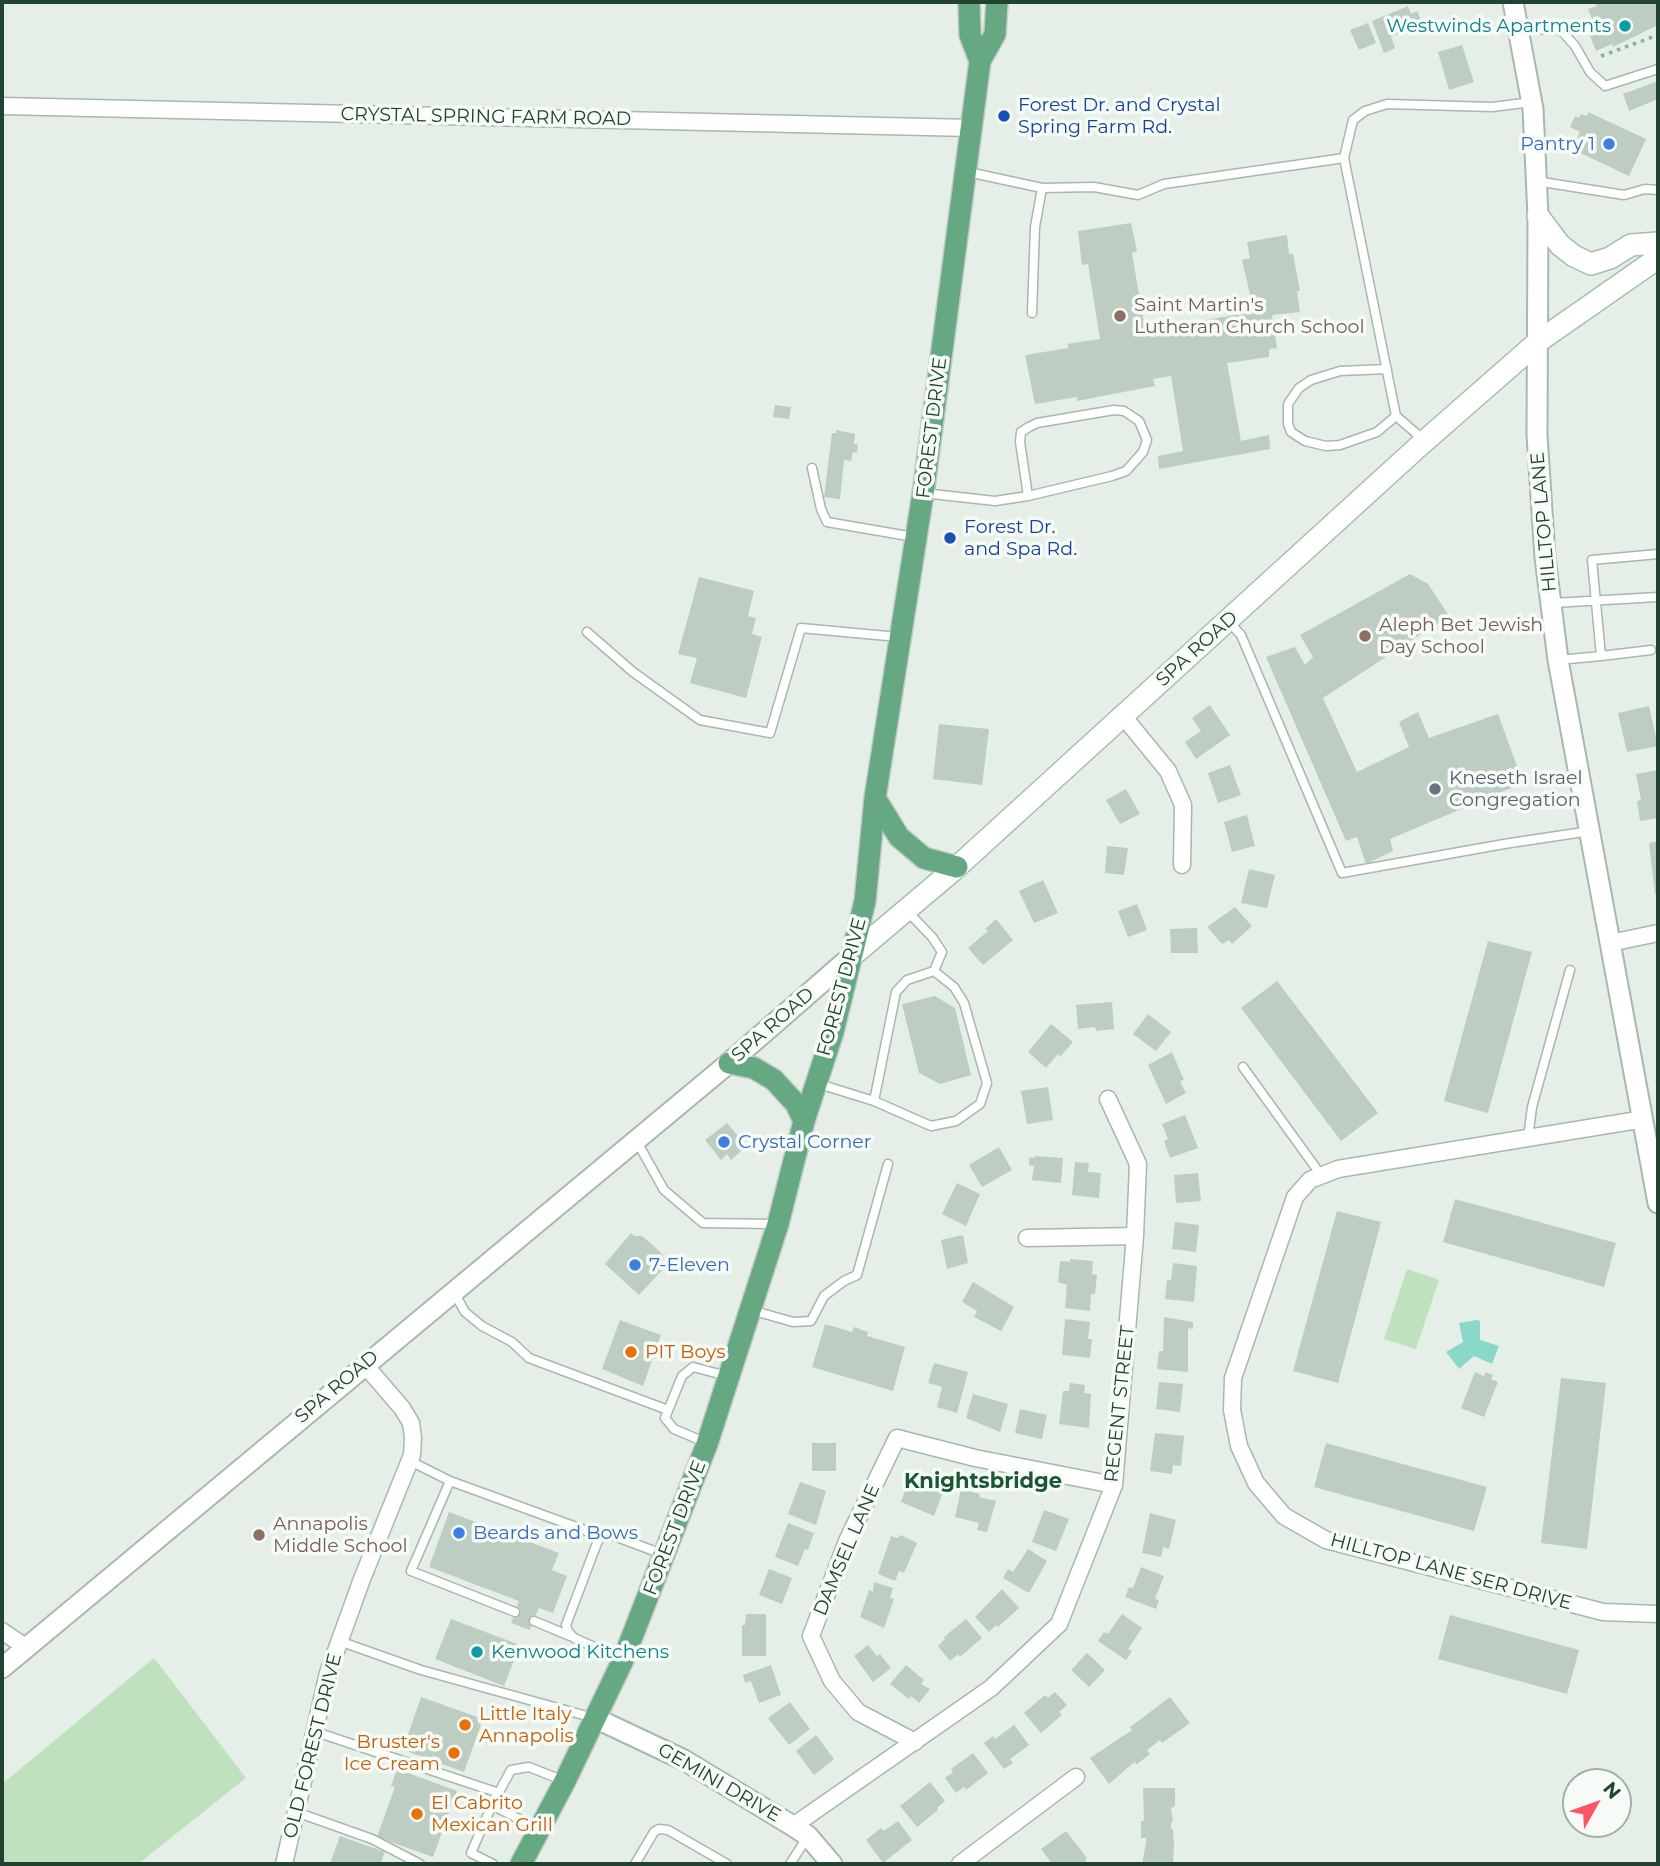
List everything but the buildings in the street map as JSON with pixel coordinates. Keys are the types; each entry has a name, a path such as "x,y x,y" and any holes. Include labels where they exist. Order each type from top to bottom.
{"main road":[{"name":"FOREST DRIVE","path":"970,2 970,34 980,61"},
{"name":"FOREST DRIVE","path":"521,1864 565,1782 623,1660 707,1444 778,1224 804,1121 833,1032 853,956 865,901 875,798 917,538 980,61 995,34 998,2"},
{"path":"1538,216 1560,245 1591,264 1610,258 1631,245 1658,243"},
{"name":"SPA ROAD","path":"853,956 957,867 1425,441 1539,341 1658,258"},
{"path":"875,798 899,837 924,858 957,867"},
{"path":"729,1063 754,1068 774,1080 796,1104 804,1121"}],"street":[{"name":"HILLTOP LANE","path":"1513,2 1532,102 1538,216 1537,435 1550,603 1558,660 1658,1203"},
{"name":"CRYSTAL SPRING FARM ROAD","path":"2,106 971,128"},
{"path":"1123,716 1168,771 1183,805 1182,865"},
{"path":"1610,943 1658,933"},
{"name":"SPA ROAD","path":"2,1668 729,1063 853,956"},
{"name":"REGENT STREET","path":"801,1831 915,1742 992,1688 1059,1624 1114,1485 1135,1236 1138,1164 1108,1099"},
{"name":"HILLTOP LANE SER DRIVE","path":"1644,1119 1338,1168 1310,1180 1295,1197 1233,1378 1232,1410 1239,1446 1256,1483 1284,1516 1326,1540 1603,1612 1658,1614"},
{"path":"1027,1238 1135,1236"},
{"name":"OLD FOREST DRIVE","path":"284,1864 328,1673 362,1579 410,1461 413,1438 411,1423 402,1408 365,1364"},
{"name":"DAMSEL LANE","path":"915,1742 859,1712 832,1681 811,1636 847,1541 897,1438 975,1458 1114,1485"},
{"path":"2,1631 27,1648"},
{"name":"GEMINI DRIVE","path":"595,1718 684,1760 801,1831 832,1864"},
{"path":"960,1864 1076,1776"}],"lane":[{"path":"1519,29 1561,30 1575,46 1590,72 1605,86 1658,69"},
{"path":"1425,441 1396,416 1344,158 1353,120 1365,111 1387,103 1492,107 1532,102"},
{"path":"965,171 1042,188 1094,187 1138,195 1164,184 1344,158"},
{"path":"1536,181 1624,195 1658,190"},
{"path":"1032,313 1035,227 1042,188"},
{"path":"1387,369 1340,370 1311,380 1299,388 1288,404 1288,424 1291,432 1305,441 1326,446 1367,437 1396,416"},
{"path":"923,493 995,501 1028,496 1126,471 1143,452 1147,440 1139,421 1124,411 1114,410 1037,423 1021,432 1028,496"},
{"path":"812,468 821,509 828,522 917,538"},
{"path":"1601,656 1592,561 1658,554"},
{"path":"1550,603 1658,597"},
{"path":"1228,621 1241,635 1342,873 1590,831"},
{"path":"587,632 637,675 700,720 770,733 802,628 901,637"},
{"path":"1558,660 1651,650"},
{"path":"874,1101 896,992 907,980 934,971 942,952 932,937 907,911"},
{"path":"1528,1138 1532,1107 1570,970"},
{"path":"816,1083 874,1101 931,1126 956,1121 980,1104 987,1083 964,1003 954,987 934,971"},
{"path":"1243,1067 1321,1175"},
{"path":"636,1140 664,1190 703,1223 778,1224"},
{"path":"751,1310 793,1322 811,1321 824,1296 857,1275 888,1164"},
{"path":"454,1291 465,1312 482,1326 512,1342 529,1358 668,1410"},
{"path":"707,1444 674,1429 665,1418 682,1376 693,1367 730,1376"},
{"path":"410,1461 450,1481 601,1536 609,1535 665,1555"},
{"path":"450,1481 411,1571 515,1612"},
{"path":"574,1637 566,1625 601,1536"},
{"path":"534,1621 623,1660"},
{"path":"339,1641 421,1670 595,1718"},
{"path":"313,1731 499,1793"},
{"path":"493,1864 471,1853 511,1770 529,1767 565,1782"},
{"path":"492,1805 540,1830"},
{"path":"296,1812 372,1839 420,1864"},
{"path":"635,1864 654,1832 659,1829 668,1830 727,1864"},
{"path":"790,1864 801,1831"}],"path":[{"path":"1601,56 1658,35"}],"green space":[{"path":"1407,1269 1439,1280 1416,1349 1384,1339"},
{"path":"154,1658 246,1778 138,1864 2,1864 2,1784"}],"water":[{"path":"1480,1321 1480,1340 1499,1346 1492,1364 1474,1356 1459,1369 1446,1352 1463,1342 1459,1323"}],"place":[{"name":"Westwinds Apartments","path":"1625,26"},
{"name":"Forest Dr. and Crystal Spring Farm Rd.","path":"1004,116"},
{"name":"Pantry 1","path":"1609,144"},
{"name":"Saint Martin's Lutheran Church School","path":"1120,316"},
{"name":"Forest Dr. and Spa Rd.","path":"950,538"},
{"name":"Aleph Bet Jewish Day School","path":"1365,636"},
{"name":"Kneseth Israel Congregation","path":"1435,789"},
{"name":"Crystal Corner","path":"724,1142"},
{"name":"7-Eleven","path":"635,1265"},
{"name":"PIT Boys","path":"631,1352"},
{"name":"Beards and Bows","path":"459,1533"},
{"name":"Annapolis Middle School","path":"259,1535"},
{"name":"Kenwood Kitchens","path":"477,1652"},
{"name":"Little Italy Annapolis","path":"465,1725"},
{"name":"Bruster's Ice Cream","path":"454,1753"},
{"name":"El Cabrito Mexican Grill","path":"417,1814"}],"district":[{"name":"Knightsbridge","path":"983,1482"}]}
